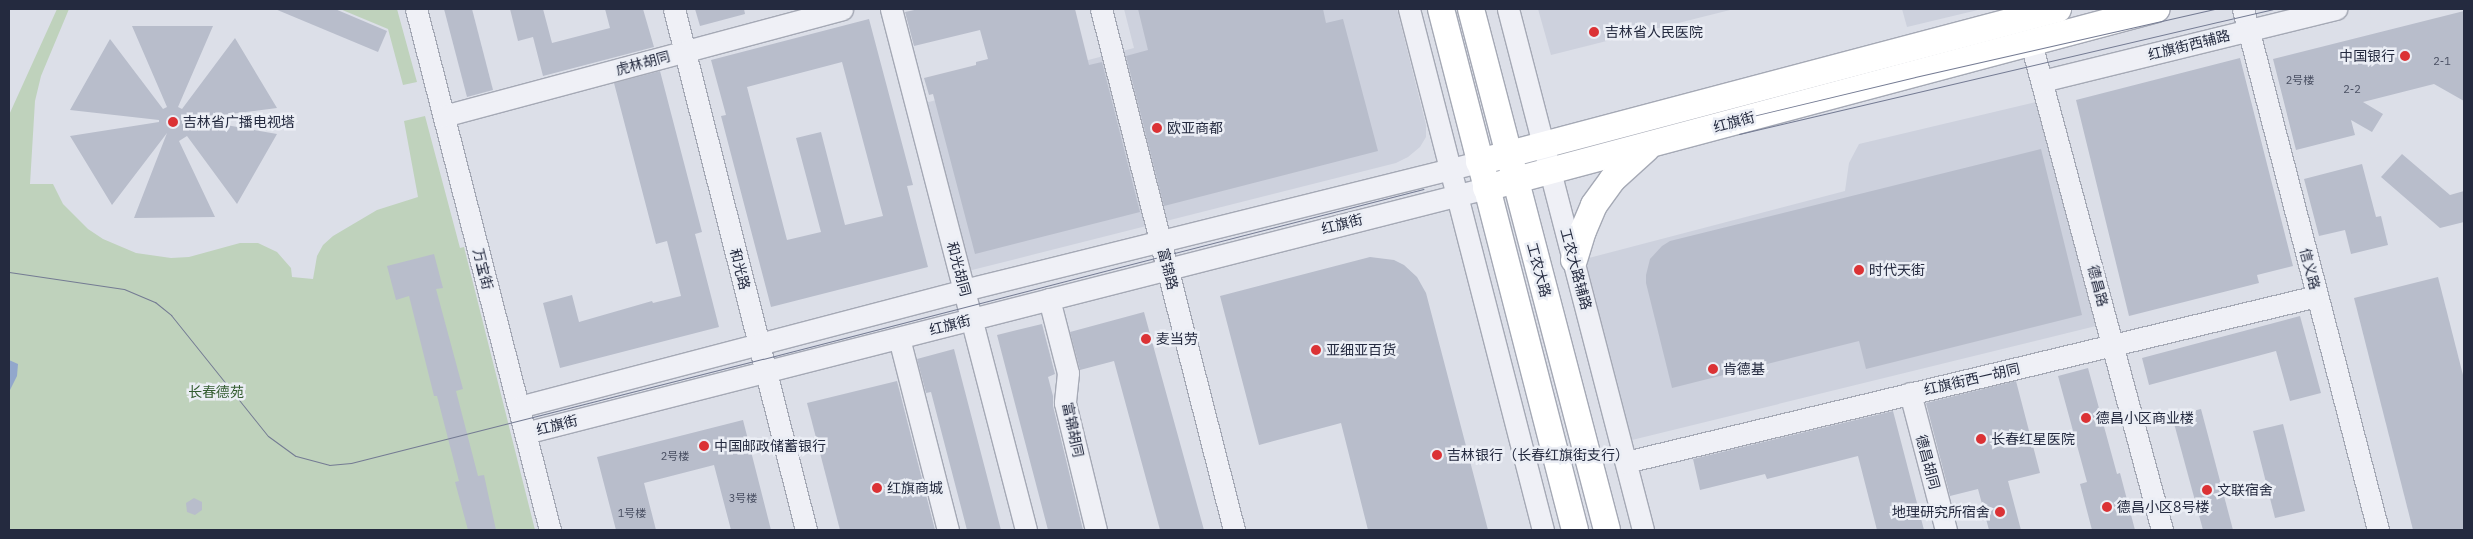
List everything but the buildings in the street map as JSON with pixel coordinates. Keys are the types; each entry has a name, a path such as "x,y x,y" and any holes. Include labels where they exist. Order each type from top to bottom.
{"main road":[{"path":"1441,9 1575,530"},
{"name":"工农大路","path":"1471,9 1607,530"},
{"name":"红旗街","path":"1480,162 2058,9"},
{"name":"红旗街","path":"1486,188 2157,9"},
{"path":"1574,260 1594,205 1612,180 1651,144"}],"street":[{"name":"万宝街","path":"416,9 550,530"},
{"name":"和光路","path":"674,9 806,530"},
{"name":"虎林胡同","path":"444,116 842,9"},
{"name":"和光胡同","path":"891,9 1026,530"},
{"name":"富锦路","path":"1101,9 1234,530"},
{"path":"1409,9 1544,530"},
{"name":"工农大路辅路","path":"1508,9 1643,530"},
{"name":"信义路","path":"2243,9 2378,530"},
{"name":"红旗街西辅路","path":"2042,82 2336,9"},
{"name":"德昌路","path":"2031,43 2162,530"},
{"name":"红旗街","path":"518,406 964,290 1480,162"},
{"name":"红旗街","path":"525,433 1486,188"},
{"name":"红旗街西一胡同","path":"1626,462 2317,296"},
{"name":"富锦胡同","path":"1049,299 1068,373 1065,402 1096,530"},
{"path":"899,338 948,530"},
{"name":"德昌胡同","path":"1910,394 1946,530"}],"shaded area":[{"name":"欧亚商都","path":"1124,9 1397,9 1426,125 1426,137 1420,147 1408,157 1396,163 968,271 925,103 1134,48"},
{"name":"吉林省人民医院","path":"1538,9 1734,9 1551,55"},
{"path":"1902,9 1982,9 1907,27"},
{"name":"时代天街","path":"2040,101 2100,325 1632,440 1585,259 1845,191 1849,163 1859,144"}],"green space":[{"name":"长春德苑","path":"57,9 69,9 41,76 35,101 30,184 53,184 63,204 88,229 103,239 136,253 171,258 189,257 240,243 258,243 277,252 291,268 292,277 313,279 317,256 323,245 333,236 377,210 418,197 404,121 425,116 460,248 464,247 535,530 9,530 9,115"},
{"path":"340,9 397,9 417,82 403,85 388,29"}],"water":[{"path":"9,360 18,364 17,376 9,392"}],"tram line":[{"path":"1736,120 2214,9"},
{"path":"1739,134 2273,9"},
{"path":"9,272 124,289 155,302 171,315 268,436 296,456 329,465 351,463 1423,189"}],"place":[{"name":"吉林省人民医院","path":"1594,32"},
{"name":"中国银行","path":"2405,56"},
{"name":"吉林省广播电视塔","path":"173,122"},
{"name":"欧亚商都","path":"1157,128"},
{"name":"时代天街","path":"1859,270"},
{"name":"麦当劳","path":"1146,339"},
{"name":"亚细亚百货","path":"1316,350"},
{"name":"肯德基","path":"1713,369"},
{"name":"德昌小区商业楼","path":"2086,418"},
{"name":"长春红星医院","path":"1981,439"},
{"name":"中国邮政储蓄银行","path":"704,446"},
{"name":"吉林银行（长春红旗街支行）","path":"1437,455"},
{"name":"红旗商城","path":"877,488"},
{"name":"文联宿舍","path":"2207,490"},
{"name":"德昌小区8号楼","path":"2107,507"},
{"name":"地理研究所宿舍","path":"2000,512"}]}
